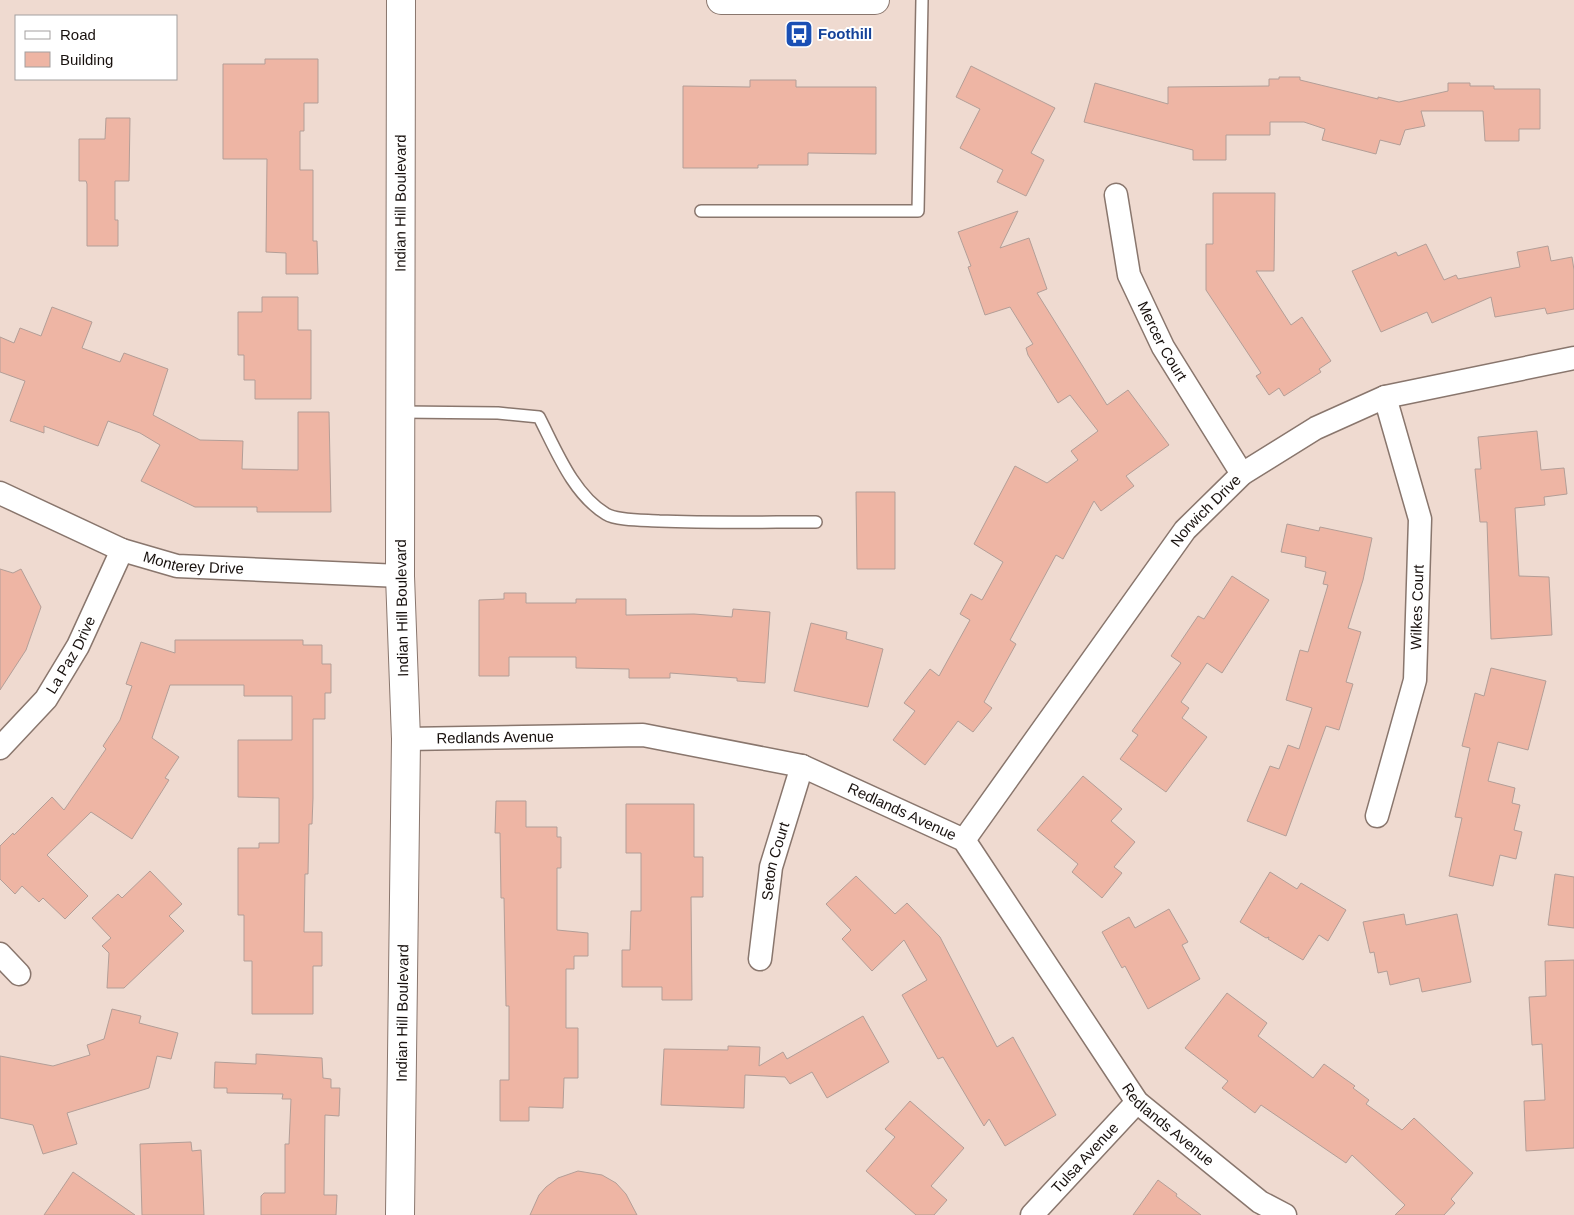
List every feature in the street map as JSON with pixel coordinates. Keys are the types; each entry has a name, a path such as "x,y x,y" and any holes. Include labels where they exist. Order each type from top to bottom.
{"street":[{"name":"Indian Hill Boulevard","path":"400,1215 406,739 400,576 401,0"},
{"path":"721,0 875,0"},
{"name":"Mercer Court","path":"1116,194 1129,275 1163,347 1242,474"},
{"name":"Norwich Drive","path":"964,840 1185,530 1242,474 1316,428 1385,397 1574,358"},
{"name":"Wilkes Court","path":"1377,816 1414,680 1420,518 1385,397"},
{"name":"Monterey Drive","path":"0,493 122,550 177,566 400,576"},
{"name":"La Paz Drive","path":"0,748 46,698 78,646 122,550"},
{"name":"Redlands Avenue","path":"406,739 643,735 802,766 964,840 1137,1102 1260,1202 1285,1215"},
{"name":"Seton Court","path":"760,959 771,867 802,766"},
{"path":"0,954 19,974"},
{"name":"Tulsa Avenue","path":"1032,1215 1137,1102"}],"lane":[{"path":"701,211 918,211 922,0"},
{"path":"400,412 498,413 539,417 565,466 586,497 607,515 639,520 706,523 816,522"}],"building":[{"path":"265,59 318,59 318,103 304,103 304,131 300,131 300,170 313,170 313,241 317,241 318,274 286,274 286,253 266,252 267,159 223,159 223,64 265,64"},
{"path":"971,66 1055,108 1031,153 1044,160 1026,196 997,182 1003,170 960,148 980,109 956,97"},
{"path":"1279,77 1300,77 1300,80 1378,99 1378,97 1399,102 1448,91 1448,83 1470,83 1470,86 1494,86 1494,89 1540,89 1540,129 1519,129 1519,141 1485,141 1483,111 1421,111 1425,126 1405,130 1400,145 1380,140 1376,154 1322,140 1325,129 1304,122 1270,122 1270,135 1226,135 1226,160 1193,160 1193,150 1084,122 1095,83 1168,104 1168,87 1269,86 1269,79 1279,79"},
{"path":"750,80 796,80 796,87 876,87 876,154 808,153 808,165 758,165 758,168 683,168 683,86 750,87"},
{"path":"106,118 130,118 129,181 115,181 115,220 118,220 118,246 87,246 87,184 86,181 79,181 79,139 105,139"},
{"path":"1213,193 1275,193 1274,271 1256,271 1291,325 1302,317 1331,361 1319,369 1321,372 1284,396 1279,388 1269,395 1256,376 1261,373 1206,290 1206,244 1213,244"},
{"path":"1018,211 1000,248 1029,238 1047,289 1037,293 1107,405 1128,390 1169,445 1126,476 1134,486 1101,511 1094,501 1063,559 1056,555 1010,640 1016,644 984,702 992,708 973,732 958,721 925,765 893,740 915,711 904,703 930,669 939,676 970,620 960,614 971,594 982,600 1003,562 974,544 1015,466 1047,483 1078,460 1071,451 1098,431 1070,395 1058,403 1028,355 1026,348 1033,344 1010,307 985,315 968,267 971,266 958,232"},
{"path":"1426,244 1444,280 1456,275 1458,279 1520,267 1517,252 1548,246 1551,261 1572,257 1574,309 1547,314 1545,308 1495,317 1491,297 1432,323 1427,312 1381,332 1352,271 1396,252 1398,256"},
{"path":"262,297 298,297 298,330 311,330 311,399 255,399 255,380 244,380 244,355 238,355 238,312 262,312"},
{"path":"52,307 92,322 82,348 120,362 124,353 168,369 153,415 200,440 243,441 242,469 298,470 298,412 329,412 331,512 257,512 257,507 195,507 141,481 160,445 140,433 108,421 98,446 44,426 44,433 10,421 25,381 0,372 0,337 14,343 20,328 41,336"},
{"path":"1537,431 1541,470 1564,468 1567,494 1544,497 1545,505 1515,508 1519,576 1549,577 1552,635 1491,639 1487,522 1480,522 1475,469 1481,469 1478,437"},
{"path":"856,492 895,492 895,569 857,569"},
{"path":"1287,524 1319,531 1320,527 1372,538 1363,580 1348,628 1361,632 1346,682 1353,684 1339,730 1326,726 1286,836 1247,821 1270,766 1279,769 1288,745 1299,749 1312,708 1286,700 1300,650 1308,652 1328,585 1323,584 1326,572 1305,567 1306,557 1281,552"},
{"path":"0,569 13,573 21,569 41,607 26,650 0,690"},
{"path":"1232,576 1269,600 1222,673 1207,663 1181,702 1189,708 1182,718 1207,737 1166,792 1120,759 1138,735 1132,731 1181,663 1171,656 1198,616 1204,619"},
{"path":"504,593 526,593 526,603 576,603 576,599 626,599 626,615 694,614 732,617 733,609 770,612 765,683 737,681 737,678 670,673 670,678 629,678 629,669 576,668 576,657 509,657 509,676 479,676 479,600 504,599"},
{"path":"811,623 847,632 846,639 883,649 868,707 794,691"},
{"path":"175,640 303,640 303,645 322,645 322,664 331,664 331,693 325,693 325,719 313,719 312,824 309,824 308,874 305,874 304,932 322,932 322,966 313,966 313,1014 252,1014 252,961 244,961 244,915 238,915 238,848 259,848 259,843 279,843 279,798 238,797 238,740 292,740 292,696 244,696 244,685 170,685 152,738 179,757 165,778 169,780 132,839 91,812 47,855 88,896 65,919 43,898 39,902 22,886 15,894 0,879 0,846 13,833 14,835 52,797 64,810 106,749 103,746 120,720 132,686 126,684 141,642 175,653"},
{"path":"1491,668 1546,681 1528,750 1498,742 1488,781 1515,788 1512,803 1520,805 1514,830 1522,832 1516,859 1500,855 1493,886 1449,876 1462,818 1455,817 1470,748 1462,746 1475,693 1484,696"},
{"path":"1083,776 1122,809 1111,821 1135,842 1114,867 1122,873 1102,898 1072,872 1078,864 1037,830"},
{"path":"496,801 526,801 526,827 557,827 557,837 561,837 561,868 557,868 557,930 588,933 588,956 574,956 574,969 566,969 566,1028 578,1028 578,1078 564,1078 563,1108 529,1107 529,1121 500,1121 500,1080 509,1080 509,1006 506,1006 504,898 501,898 500,833 495,833"},
{"path":"626,804 694,804 694,857 703,857 703,897 691,897 692,1000 662,1000 662,987 622,987 622,950 630,950 631,911 641,911 641,853 626,853"},
{"path":"150,871 182,904 169,916 184,931 124,988 107,988 109,953 102,946 111,938 92,918 118,894 122,898"},
{"path":"1270,872 1297,889 1301,883 1346,910 1328,941 1319,935 1303,960 1268,939 1269,937 1266,938 1240,922"},
{"path":"1555,874 1574,877 1574,928 1548,925"},
{"path":"856,876 895,914 907,903 940,937 997,1047 1013,1037 1056,1115 1005,1146 989,1119 984,1126 943,1057 938,1059 902,995 927,980 904,940 872,971 842,939 851,930 826,904"},
{"path":"1169,909 1188,942 1182,945 1200,979 1148,1009 1125,966 1122,968 1102,932 1129,917 1135,928"},
{"path":"1404,914 1406,925 1457,914 1471,982 1422,992 1419,978 1390,985 1387,971 1378,973 1374,952 1370,953 1363,922"},
{"path":"1574,960 1574,1148 1526,1151 1524,1101 1545,1100 1542,1044 1532,1045 1529,997 1546,996 1545,961"},
{"path":"1227,993 1267,1023 1258,1036 1313,1078 1324,1064 1355,1086 1353,1088 1369,1100 1366,1104 1402,1130 1414,1118 1473,1173 1451,1199 1455,1203 1444,1215 1395,1215 1405,1205 1352,1155 1346,1163 1261,1105 1255,1113 1222,1088 1228,1081 1185,1048"},
{"path":"112,1009 141,1016 139,1023 178,1033 171,1059 157,1056 149,1088 67,1113 77,1144 43,1154 33,1125 0,1118 0,1056 53,1066 90,1055 87,1045 104,1039"},
{"path":"863,1016 889,1062 827,1098 812,1072 790,1084 785,1077 745,1075 744,1108 661,1105 664,1049 728,1050 728,1046 760,1047 759,1066 783,1052 787,1059"},
{"path":"256,1054 322,1058 323,1078 331,1079 331,1088 340,1088 339,1116 325,1115 324,1195 337,1195 336,1215 261,1215 261,1196 264,1193 285,1193 285,1144 289,1144 291,1099 282,1099 283,1094 227,1093 227,1088 214,1088 215,1062 256,1064"},
{"path":"910,1101 964,1148 931,1186 947,1200 934,1215 916,1215 866,1171 895,1137 885,1129"},
{"path":"191,1142 192,1151 201,1150 204,1215 142,1215 140,1144"},
{"path":"578,1171 602,1175 616,1183 626,1194 637,1215 530,1215 539,1195 546,1187 558,1178"},
{"path":"73,1172 135,1215 44,1215"},
{"path":"1158,1180 1177,1194 1176,1196 1201,1215 1133,1215"}],"place":[{"name":"Foothill","path":"799,34"}]}
